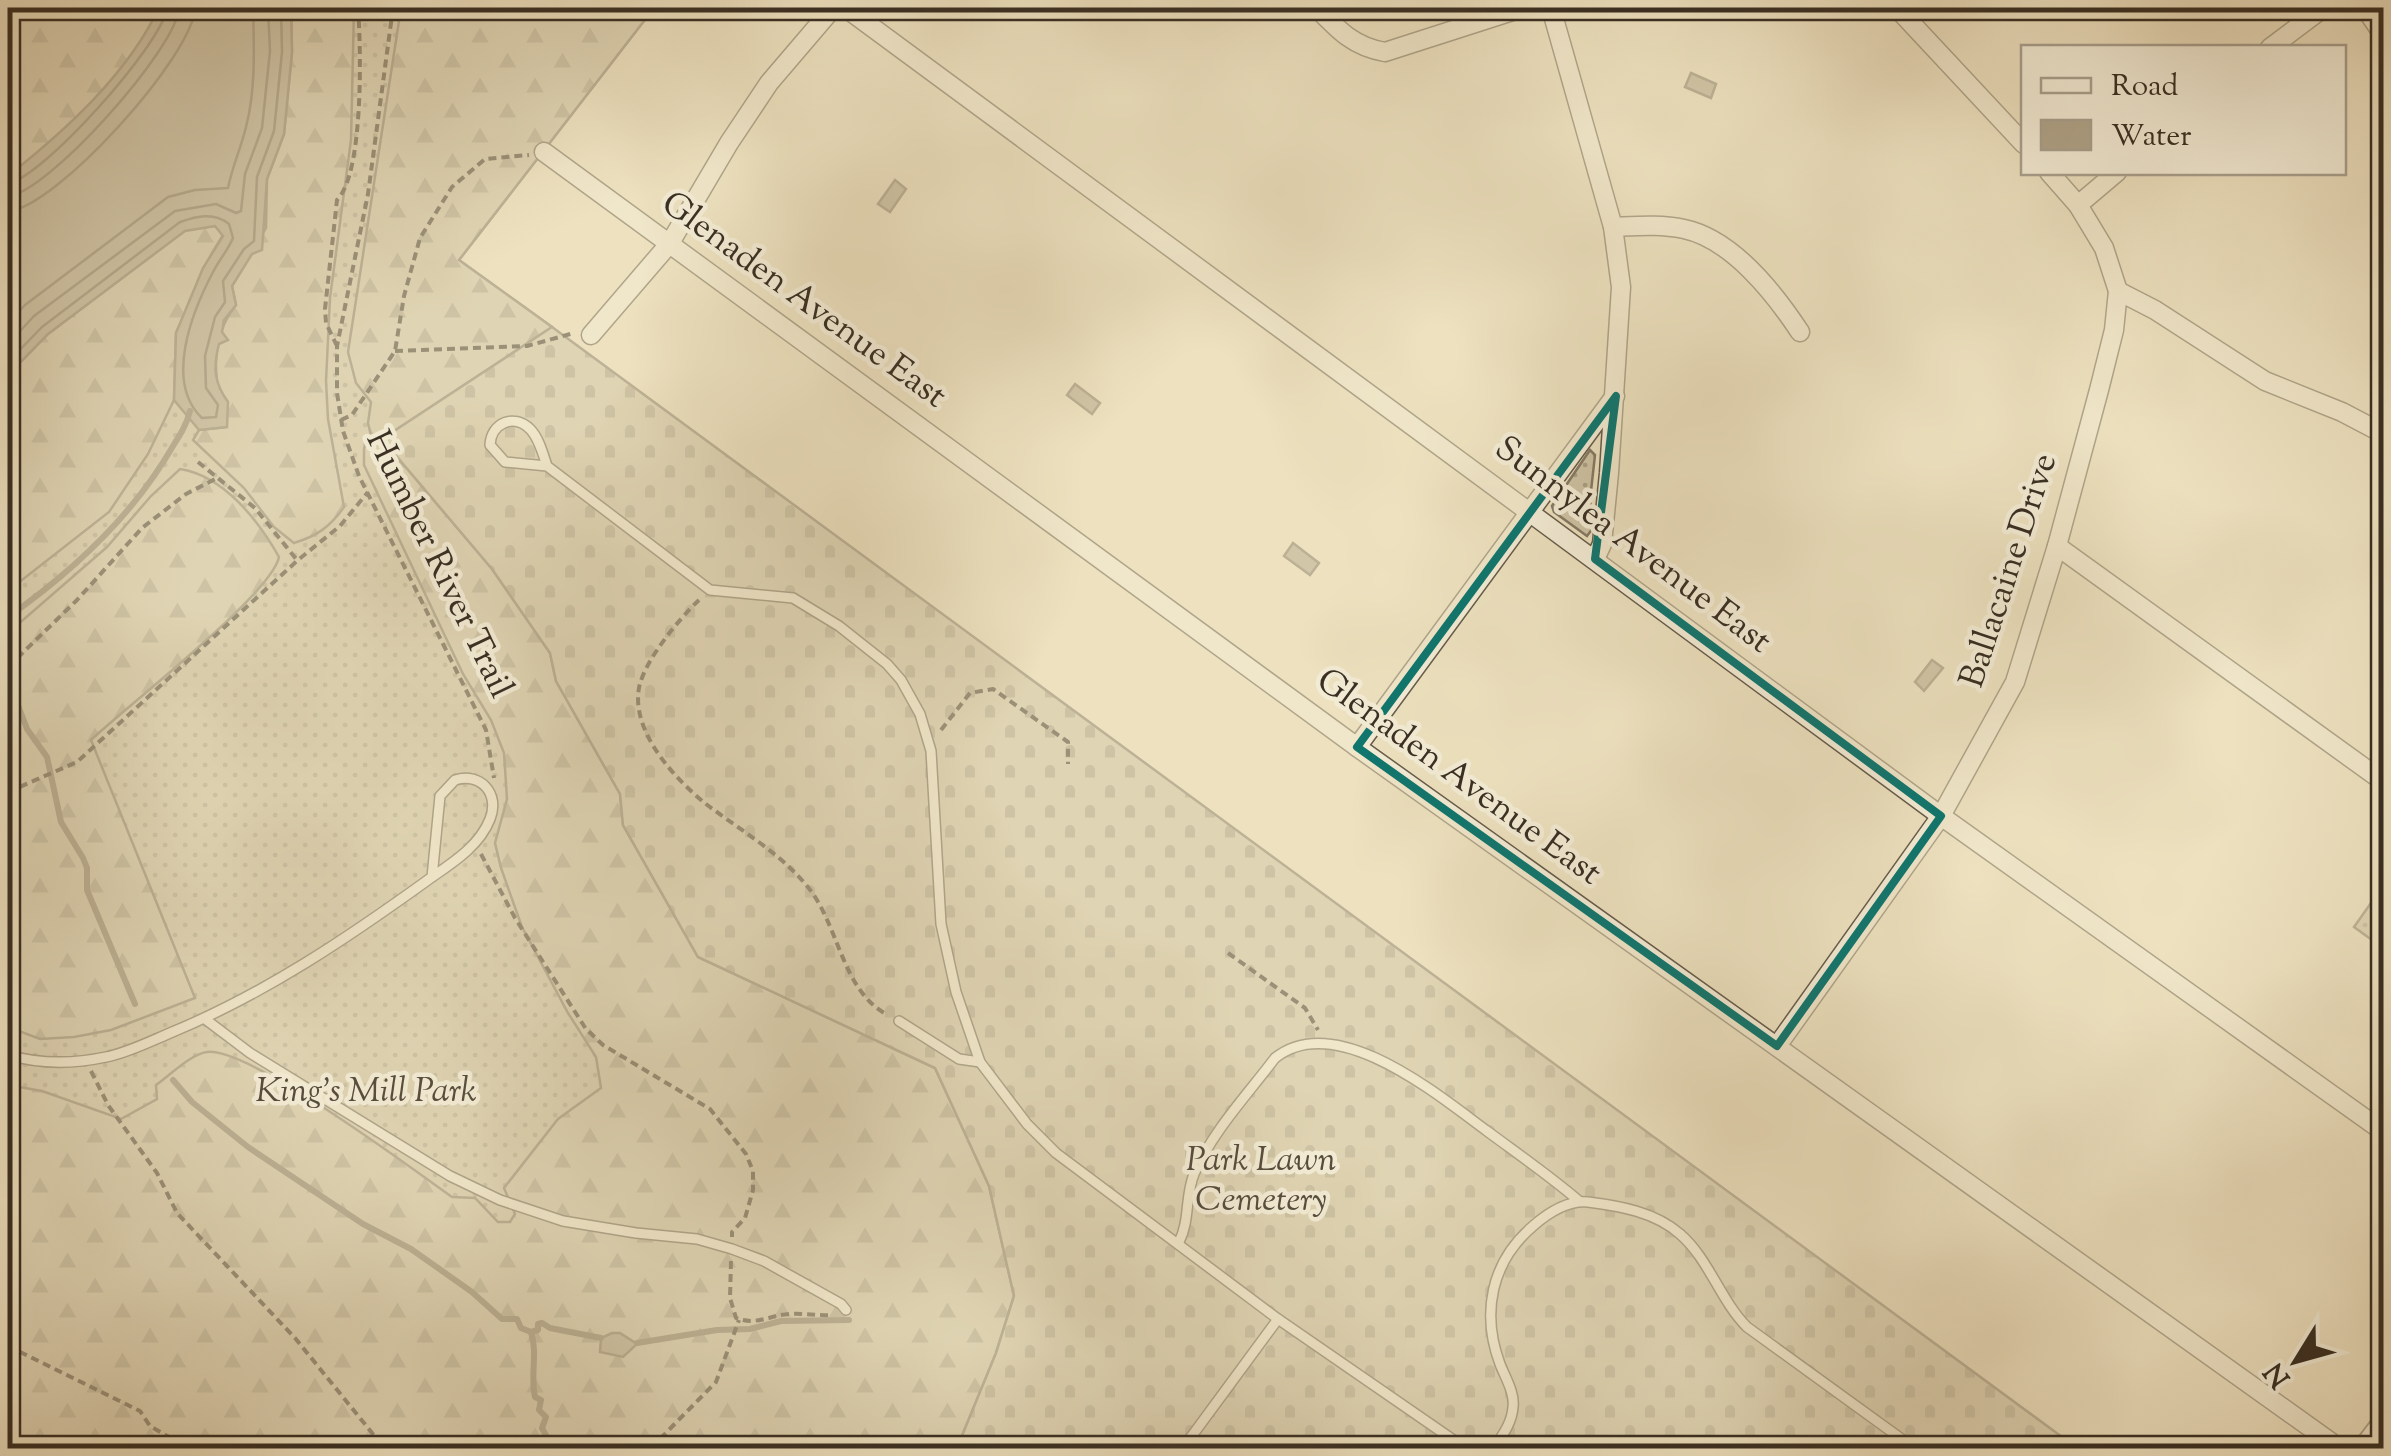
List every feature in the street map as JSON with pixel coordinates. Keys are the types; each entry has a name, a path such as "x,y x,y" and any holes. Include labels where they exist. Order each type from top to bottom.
{"street":[{"path":"590,334 670,243 769,83 833,8"},
{"name":"Sunnylea Avenue East","path":"846,8 1941,816 2384,1132"},
{"path":"1317,8 1346,38 1365,49 1385,52 1522,8"},
{"path":"1551,8 1613,226 1620,287 1616,396 1602,544 1595,559"},
{"path":"1897,8 2021,141"},
{"path":"2274,45 2323,8"},
{"path":"2365,8 2384,36"},
{"name":"Glenaden Avenue East","path":"544,152 1357,747 2339,1448"},
{"path":"2052,175 2078,205 2104,248 2118,291 2265,380 2384,434"},
{"path":"2078,205 2113,175"},
{"path":"1613,226 1681,228 1702,236 1760,278 1800,332"},
{"name":"Ballacaine Drive","path":"1776,1046 1941,816 2016,682 2057,546 2114,330 2118,291"},
{"path":"1357,747 1616,396"},
{"path":"2057,546 2384,782"}],"lane":[{"path":"547,466 505,462 490,445 490,436 500,424 521,423 532,430 547,466 710,590 793,598 839,626 887,664 920,714 928,742 934,768 941,924 956,992 980,1062 1027,1124 1056,1153 1278,1319 1465,1448"},
{"path":"8,1055 28,1061 108,1057 205,1019 278,980 377,919 463,855 492,815 493,797 488,788 470,778 455,780 444,789 439,803 432,877"},
{"path":"205,1019 250,1053 366,1125 450,1176 500,1200 562,1221 697,1239 732,1249 764,1261 846,1310"},
{"path":"900,1021 960,1059 980,1062"},
{"path":"1179,1242 1185,1230 1193,1176 1216,1137 1275,1058 1293,1048 1323,1045 1361,1052 1412,1076 1579,1201 1635,1211 1667,1225 1693,1247 1730,1310 1747,1328 1914,1448"},
{"path":"1494,1448 1507,1429 1514,1408 1491,1338 1493,1285 1507,1254 1522,1236 1557,1209 1579,1201"},
{"path":"1183,1448 1278,1319"}],"path":[{"path":"337,346 326,323 325,310 337,200 346,189 355,144 358,8"},
{"name":"Humber River Trail","path":"393,8 368,194 337,346 340,420 359,476 486,730 496,776 488,788"},
{"path":"340,420 352,415 395,352 404,296 420,238 452,187 485,159 544,152"},
{"path":"395,352 527,346 573,333 590,334"},
{"path":"198,462 255,508 298,560"},
{"path":"8,666 77,600 142,528 186,494 220,477"},
{"path":"8,792 77,762 340,526 368,492"},
{"path":"710,590 680,620 644,674 639,702 648,734 660,756 703,801 770,850 808,888 834,930 860,991 870,1004 900,1021"},
{"path":"928,742 970,693 988,688 1068,742 1068,764"},
{"path":"476,840 514,918 586,1029 603,1045 710,1109 746,1154 754,1171 754,1190 744,1218 732,1232 730,1298 736,1318 754,1324 783,1314 834,1314"},
{"path":"1228,953 1304,1008 1323,1045"},
{"path":"86,1060 108,1106 156,1173 177,1213 295,1338 378,1439 401,1448"},
{"path":"651,1448 716,1382 740,1320"},
{"path":"8,1346 140,1410 156,1432 176,1441 180,1448"}],"highlighted area":[{"path":"1616,396 1595,559 1941,816 1777,1046 1357,747"}],"green space":[{"path":"8,8 159,8 112,79 51,140 8,176"},
{"name":"King's Mill Park","path":"291,8 654,8 459,260 552,327 382,439 957,1448 22,1448 8,1437 8,375 212,253 174,399 292,52"},
{"path":"291,8 354,8 351,140 330,298 326,381 328,419 344,507 322,530 294,543 274,527 244,488 193,440 199,430 226,427 217,379 217,348 236,305 232,286 266,228 267,179 284,134 292,52"},
{"path":"401,8 654,8 459,260 552,327 382,439 492,569 550,653 556,681 620,794 623,825 698,957 935,1068 989,1186 1014,1296 996,1353 957,1448 22,1448 8,1437 8,1085 42,1091 121,1119 157,1099 156,1085 194,1057 207,1052 228,1056 292,1088 452,1197 475,1198 498,1222 510,1222 515,1214 504,1188 558,1119 601,1088 596,1057 522,927 501,868 495,843 507,799 504,753 364,465 364,448 371,436 371,402 356,383 348,352"},
{"path":"215,226 223,235 176,333 174,400 148,454 109,512 8,591 8,375 48,334 185,230"},
{"name":"Park Lawn Cemetery","path":"552,327 2077,1448 957,1448 996,1353 1014,1296 989,1186 935,1068 698,957 623,825 620,794 556,681 550,653 492,569 382,439"},
{"path":"1590,450 1595,455 1590,500 1593,528 1587,536 1554,512 1552,506"},
{"path":"180,469 211,480 225,490 250,515 279,557 270,574 225,623 91,740 195,998 111,1030 40,1039 8,1027 8,633 107,547"},
{"path":"2383,886 2383,948 2354,927"}],"water":[{"path":"159,8 291,8 292,52 284,134 267,179 262,250 252,254 232,286 236,305 224,320 222,332 228,340 219,344 217,352 217,381 228,402 227,427 199,430 174,400 176,333 203,268 223,236 215,226 185,231 48,334 8,375 8,176 51,140 112,79"},
{"path":"1691,73 1716,84 1711,98 1685,87"},
{"path":"895,180 906,189 890,212 878,204"},
{"path":"1075,384 1100,403 1092,414 1067,395"},
{"path":"1293,543 1319,563 1310,575 1284,556"},
{"path":"1932,660 1943,668 1924,691 1915,682"},
{"path":"620,1333 637,1344 623,1357 600,1352 601,1338"}],"waterway":[{"path":"8,617 78,561 121,518 157,471 190,411"},
{"path":"8,679 27,729 47,757 61,822 83,858 87,890 135,1004"},
{"path":"173,1080 192,1102 248,1147 363,1224 411,1249 472,1292 502,1319 517,1319 521,1328 531,1332 535,1397 541,1400 539,1410 546,1417 542,1428 548,1439 547,1448"},
{"path":"637,1343 717,1330 750,1329 781,1321 849,1320"},
{"path":"531,1332 542,1323 601,1338"}]}
